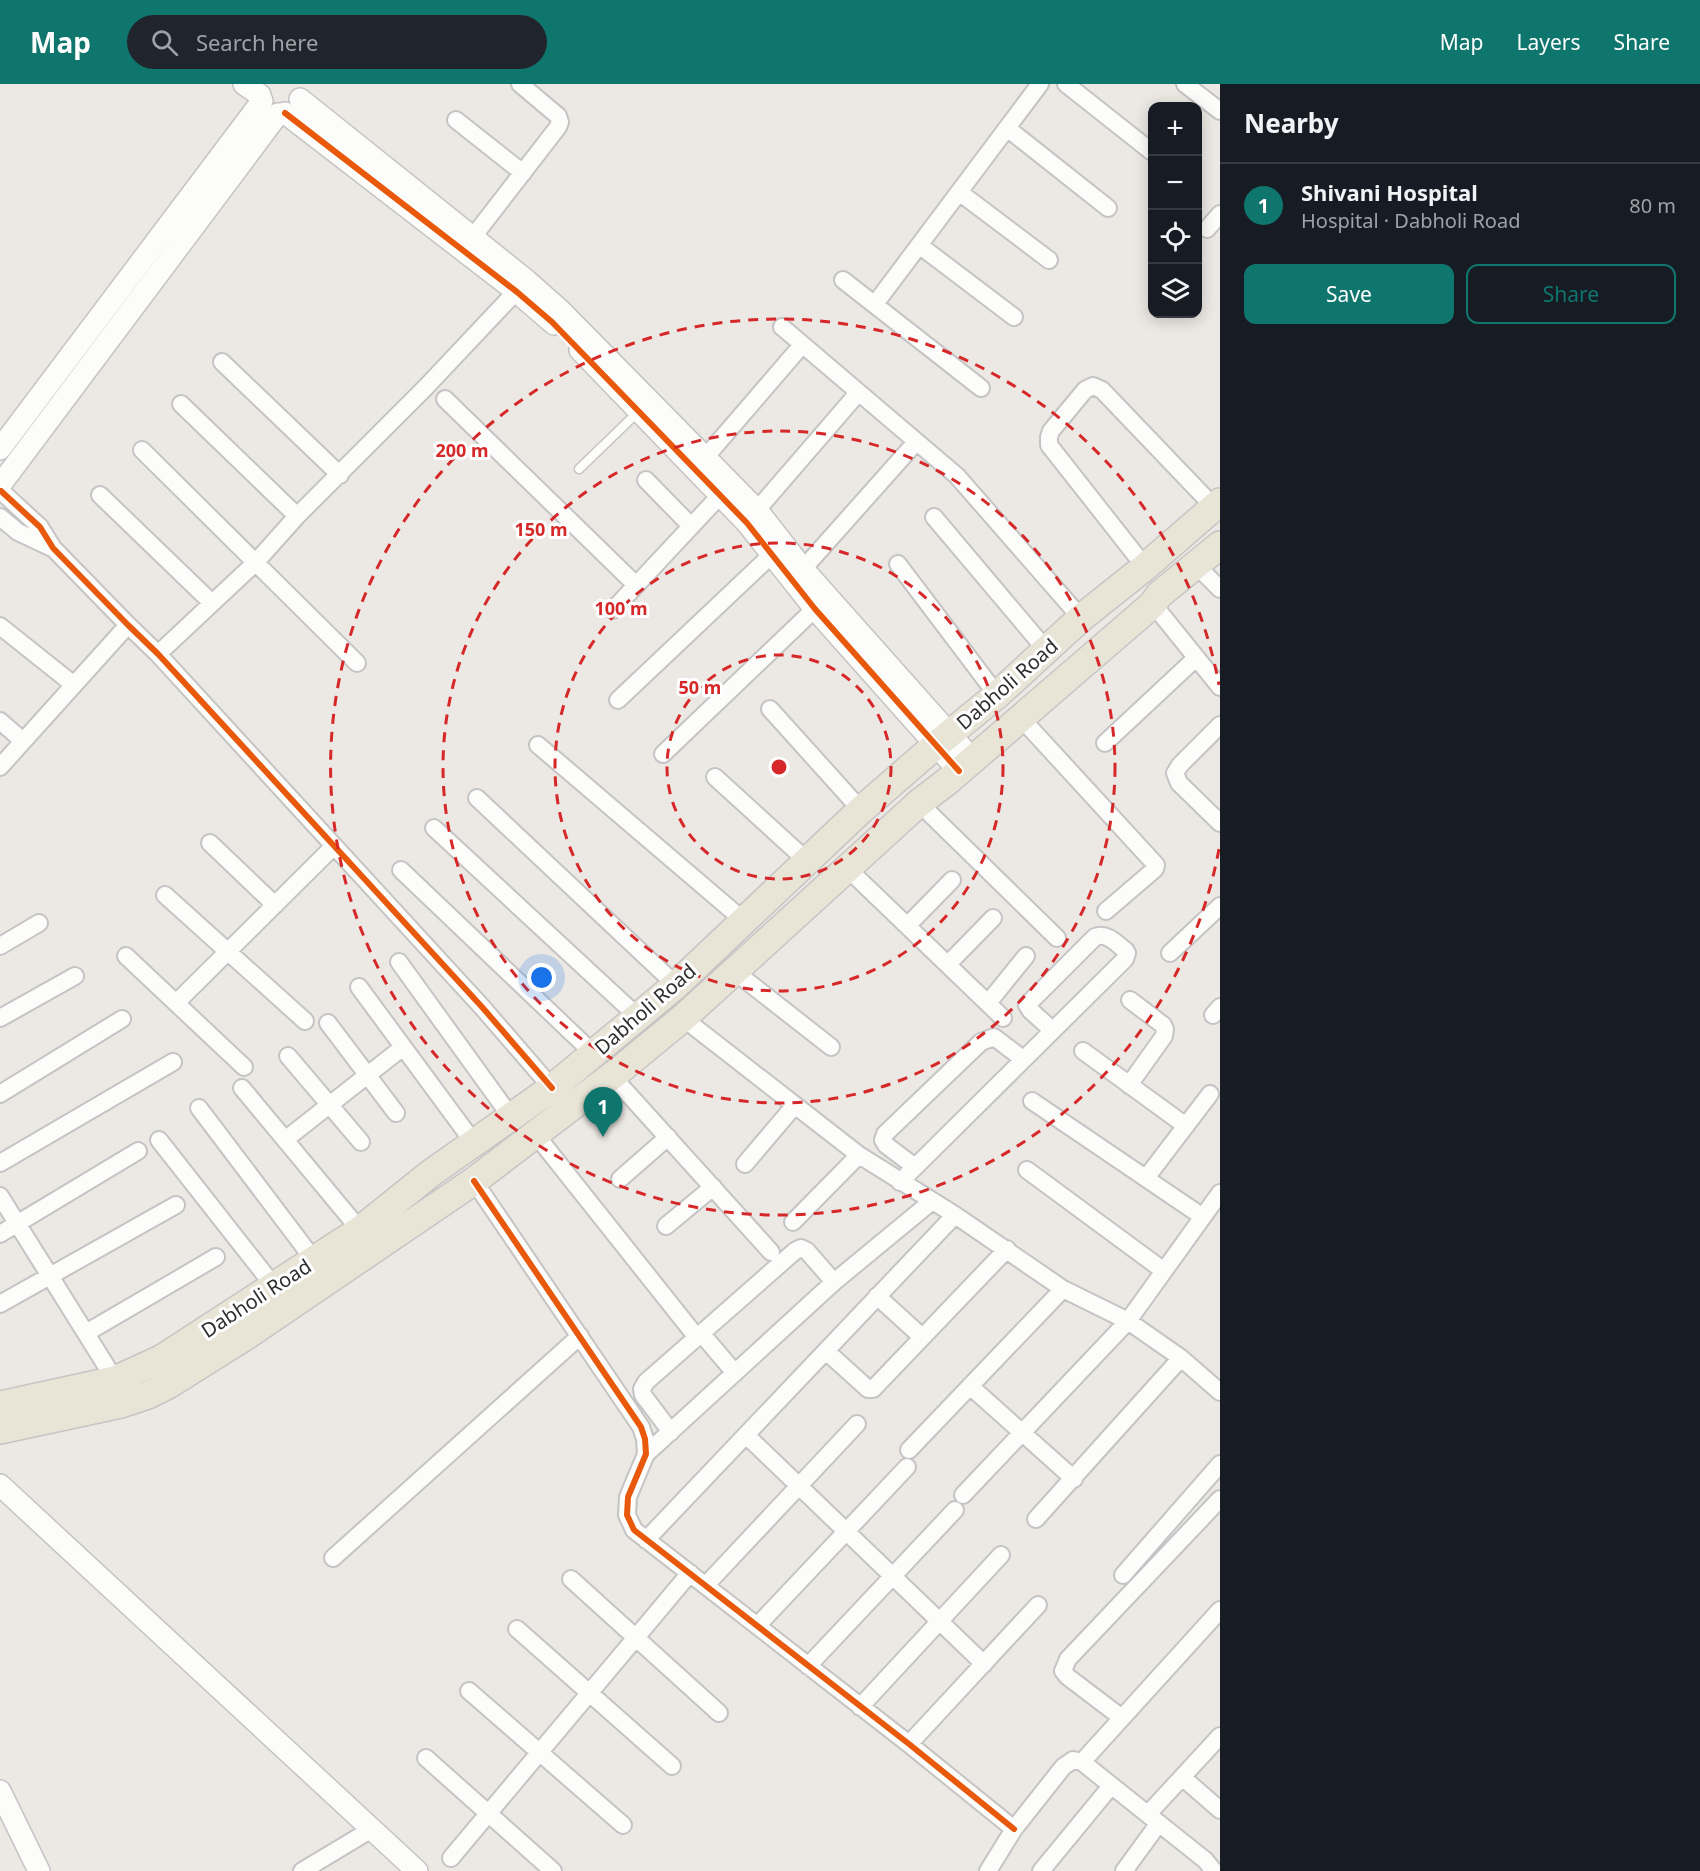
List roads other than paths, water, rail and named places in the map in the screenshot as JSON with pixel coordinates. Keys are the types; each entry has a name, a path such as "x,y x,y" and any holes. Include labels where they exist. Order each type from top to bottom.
{"main road":[{"name":"Dabholi Road","path":"0,1405 115,1380 161,1359 360,1230 431,1173 552,1088 676,985 861,810 997,695 1081,618 1217,505"},
{"name":"Dabholi Road","path":"0,1430 121,1404 168,1385 246,1336 474,1181 612,1076 683,1017 920,803 1220,545"}],"street":[{"path":"468,244 560,122 558,116 520,84"},
{"path":"875,304 1040,84"},
{"path":"1066,84 1148,149"},
{"path":"1185,84 1220,111"},
{"path":"279,95 521,286 552,322 588,349 725,490 747,523 803,569 822,603"},
{"path":"0,449 279,95"},
{"path":"279,95 1,489 40,527 53,548 159,654 482,1007 552,1088"},
{"path":"456,120 522,173"},
{"path":"1007,128 1108,208"},
{"path":"959,192 1049,260"},
{"path":"1207,229 1220,214"},
{"path":"919,245 1014,317"},
{"path":"843,280 981,388"},
{"path":"159,654 256,562 297,516 340,475 521,286"},
{"path":"782,327 957,476 1081,618"},
{"path":"700,464 802,345"},
{"path":"222,362 340,475"},
{"path":"1145,567 1049,445 1051,431 1085,390 1093,386 1102,390 1217,505"},
{"path":"757,510 858,393"},
{"path":"445,399 636,585"},
{"path":"181,404 297,516"},
{"path":"803,569 916,442"},
{"path":"142,450 357,663"},
{"path":"646,480 691,526"},
{"path":"725,490 757,510 778,550 965,765"},
{"path":"613,610 725,490"},
{"path":"100,495 212,603"},
{"path":"0,517 18,532 53,548"},
{"path":"934,517 1047,651"},
{"path":"618,700 778,550"},
{"path":"898,564 997,695"},
{"path":"1196,565 1220,590"},
{"path":"663,754 822,603"},
{"path":"1153,604 1220,687"},
{"path":"0,767 128,625"},
{"path":"0,626 74,685"},
{"path":"1105,742 1196,658"},
{"path":"770,709 861,810"},
{"path":"1021,718 1156,865 1155,869 1106,911"},
{"path":"0,721 23,741"},
{"path":"1220,725 1174,773 1179,783 1220,823"},
{"path":"538,745 743,920"},
{"path":"716,777 806,860"},
{"path":"477,798 676,985"},
{"path":"920,803 1057,938"},
{"path":"434,828 637,1016"},
{"path":"210,843 275,905"},
{"path":"176,1003 334,846"},
{"path":"848,868 1004,1018"},
{"path":"401,870 594,1054"},
{"path":"908,925 952,880"},
{"path":"165,895 305,1021"},
{"path":"1170,953 1220,906"},
{"path":"948,964 993,918"},
{"path":"0,946 39,923"},
{"path":"900,1182 1125,959 1126,951 1106,936 1095,937 1027,1005 1052,1030"},
{"path":"126,956 244,1067"},
{"path":"988,1003 1026,956"},
{"path":"399,962 510,1117"},
{"path":"734,971 831,1047"},
{"path":"0,1018 75,976"},
{"path":"359,987 474,1143"},
{"path":"1129,1084 1164,1036 1165,1029 1163,1025 1130,1000"},
{"path":"683,1017 859,1155 955,1215 1063,1289 1128,1322 1181,1358 1220,1392"},
{"path":"0,1094 122,1019"},
{"path":"328,1023 396,1113"},
{"path":"915,1167 886,1144 883,1140 885,1134 981,1042 994,1037 1023,1059"},
{"path":"286,1139 402,1048"},
{"path":"1083,1051 1186,1126"},
{"path":"288,1056 361,1142"},
{"path":"0,1163 173,1062"},
{"path":"612,1076 771,1252"},
{"path":"242,1088 360,1230"},
{"path":"1146,1178 1210,1094"},
{"path":"1032,1101 1203,1217"},
{"path":"745,1164 795,1105"},
{"path":"199,1108 314,1260"},
{"path":"536,1135 696,1332 735,1373"},
{"path":"620,1179 668,1137"},
{"path":"159,1140 273,1285"},
{"path":"0,1234 138,1151"},
{"path":"793,1222 859,1155"},
{"path":"1027,1170 1164,1271"},
{"path":"474,1181 641,1427 646,1454"},
{"path":"666,1226 713,1187"},
{"path":"808,1666 1022,1433 1128,1322 1220,1192"},
{"path":"0,1196 115,1380"},
{"path":"931,1202 834,1282 646,1454 628,1497 627,1515 634,1530 646,1540 909,1744 1014,1829"},
{"path":"0,1304 176,1205"},
{"path":"646,1540 955,1215"},
{"path":"670,1431 643,1395 642,1389 646,1382 696,1332 801,1248 807,1251 834,1282"},
{"path":"826,1351 868,1389 873,1389 1006,1249"},
{"path":"86,1333 216,1257"},
{"path":"909,1450 1063,1289"},
{"path":"877,1296 922,1337"},
{"path":"333,1558 580,1336"},
{"path":"1036,1520 1181,1358"},
{"path":"970,1386 1074,1479"},
{"path":"706,1585 857,1424"},
{"path":"746,1435 984,1664"},
{"path":"1123,1575 1220,1464"},
{"path":"757,1626 907,1467"},
{"path":"0,1485 417,1871"},
{"path":"1122,1718 1068,1677 1063,1671 1068,1659 1217,1508"},
{"path":"860,1707 1001,1555"},
{"path":"451,1858 690,1573"},
{"path":"571,1579 719,1713"},
{"path":"909,1744 1038,1605"},
{"path":"1082,1762 1220,1610"},
{"path":"517,1629 672,1766"},
{"path":"469,1690 623,1825"},
{"path":"1124,1871 1153,1819 1182,1777 1220,1736"},
{"path":"426,1758 553,1871"},
{"path":"988,1871 1014,1829 1063,1767 1073,1760 1082,1762 1206,1860 1211,1869"},
{"path":"1182,1777 1220,1810"},
{"path":"1041,1871 1112,1786"},
{"path":"0,1791 39,1871"},
{"path":"302,1871 372,1829"}],"lane":[{"path":"579,469 643,406"}],"place":[{"name":"Shivani Hospital","path":"603,1137"}]}
